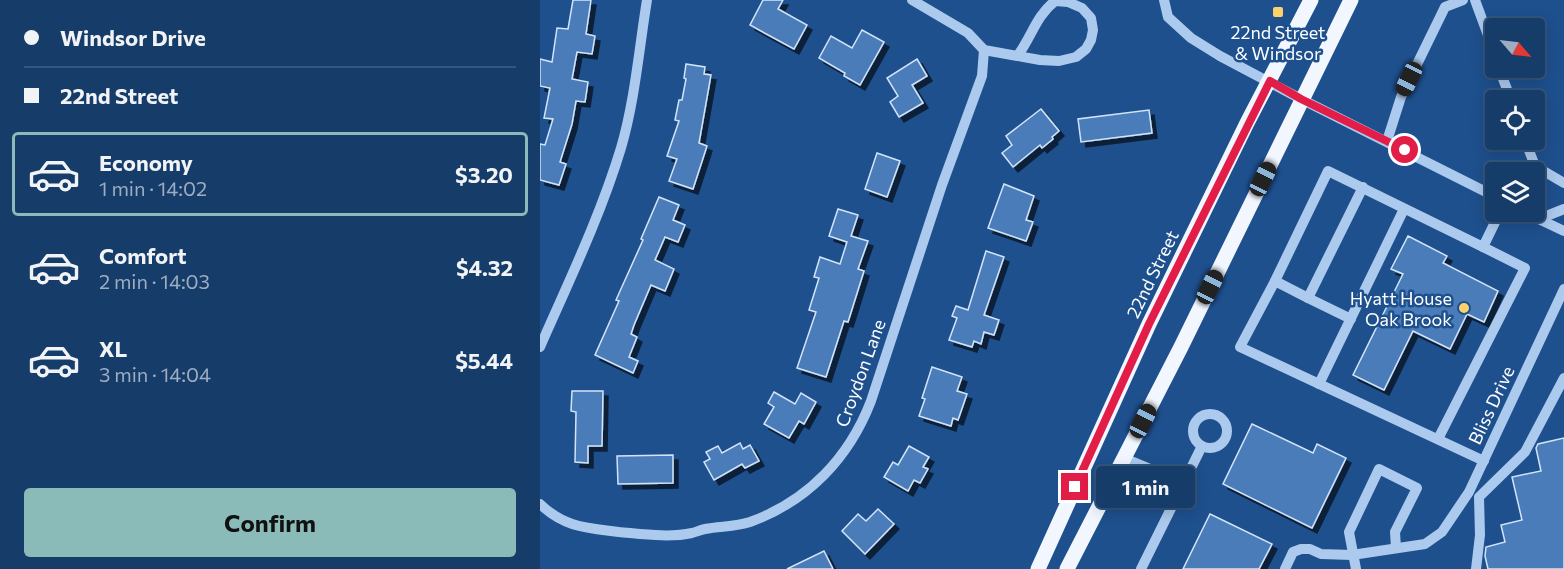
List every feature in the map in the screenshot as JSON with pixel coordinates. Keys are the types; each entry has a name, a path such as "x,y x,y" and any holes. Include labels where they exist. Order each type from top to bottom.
{"main road":[{"name":"22nd Street","path":"1038,569 1149,324 1311,0"},
{"path":"1067,569 1181,347 1351,0"}],"street":[{"path":"540,346 607,192 630,105 647,0"},
{"path":"912,0 968,33 984,50 1040,60 1059,61 1076,57 1086,49 1093,30 1091,18 1082,8 1068,2 1055,2 1043,10 1027,43 1018,55"},
{"path":"1164,0 1168,17 1191,38 1220,56 1485,191"},
{"path":"1387,141 1401,97 1447,3 1463,0"},
{"path":"1475,0 1485,27"},
{"name":"Croydon Lane","path":"540,504 563,521 583,528 641,535 691,534 704,529 748,522 778,509 813,486 830,470 857,433 871,401 942,185 982,76 984,50"},
{"path":"1529,150 1535,166 1564,183"},
{"path":"1438,439 1525,268 1328,171 1240,347 1318,384 1438,439 1484,460"},
{"path":"1308,298 1363,187"},
{"path":"1318,384 1404,208"},
{"path":"1545,217 1564,210"},
{"path":"1483,247 1495,222"},
{"path":"1545,222 1564,231"},
{"path":"1275,281 1351,319"},
{"name":"Bliss Drive","path":"1396,548 1425,544 1442,532 1474,495 1484,460 1564,289"},
{"path":"1476,569 1480,535 1474,495 1525,452 1564,378"},
{"path":"1141,569 1202,446"},
{"path":"1124,458 1184,483"},
{"path":"1285,569 1293,552 1301,549 1310,549 1321,554 1352,555 1396,548 1395,532 1417,488 1379,469 1349,532 1352,555 1356,569"}],"building":[{"path":"573,0 591,0 586,34 595,36 592,54 577,52 572,79 588,82 585,102 576,101 572,124 560,162 566,164 559,185 540,180 540,144 545,145 553,119 544,118 550,88 540,86 540,59 552,62 557,28 568,29"},
{"path":"763,0 783,0 778,9 807,25 794,49 750,25"},
{"path":"862,30 884,42 860,85 819,58 831,36 852,48"},
{"path":"917,59 927,76 912,85 923,103 899,117 890,102 898,96 887,78"},
{"path":"686,64 705,67 704,74 711,75 699,143 707,146 693,189 669,181 677,159 667,156 679,121 675,120 679,100 682,100"},
{"path":"1041,109 1059,131 1042,148 1040,145 1013,167 1002,153 1012,145 1006,136"},
{"path":"1149,110 1152,133 1081,142 1078,119"},
{"path":"877,153 900,161 887,197 865,189"},
{"path":"1004,184 1034,196 1026,220 1033,222 1026,241 988,228"},
{"path":"659,197 679,205 673,220 685,225 678,242 665,237 655,260 674,269 665,291 651,285 634,325 631,334 637,337 629,357 638,361 633,373 595,355 619,301 616,300 643,240 641,239"},
{"path":"838,209 858,215 851,236 868,241 858,269 864,271 848,322 844,321 826,377 797,368 816,312 809,310 819,278 814,277 820,257 840,264 847,242 829,236"},
{"name":"Hyatt House Oak Brook","path":"1408,236 1447,256 1443,263 1498,291 1484,322 1467,314 1450,349 1413,331 1384,390 1353,375 1403,274 1391,269"},
{"path":"986,251 1004,257 984,315 999,320 994,335 984,332 981,344 974,341 972,347 949,340 957,318 952,316 956,306 968,310"},
{"path":"932,367 962,377 957,391 967,394 958,420 953,418 951,426 919,416"},
{"path":"572,391 603,391 602,446 588,446 588,463 575,462 576,412 571,411"},
{"path":"774,392 795,404 801,393 816,402 804,424 799,421 789,438 764,424 774,407 768,403"},
{"path":"1252,424 1313,453 1317,444 1346,458 1312,528 1223,484"},
{"path":"1564,438 1564,569 1488,569 1485,556 1486,547 1505,542 1501,525 1522,520 1512,477 1541,471 1536,448 1538,444"},
{"path":"740,443 743,449 750,445 759,461 745,468 742,464 714,480 704,462 710,459 706,452 718,446 722,453"},
{"path":"909,446 929,457 923,467 928,469 920,483 914,480 908,491 884,477 893,462 898,465"},
{"path":"673,455 673,483 618,484 617,456"},
{"path":"878,509 894,524 865,554 842,531 858,514 866,521"},
{"path":"1210,514 1272,544 1259,569 1183,569"},
{"path":"824,551 833,569 787,569"}],"place":[{"name":"22nd Street & Windsor","path":"1278,12"},
{"name":"Hyatt House Oak Brook","path":"1464,308"}],"route":[{"path":"1075,487 1149,324 1247,123 1270,81 1301,99 1405,150"}]}
